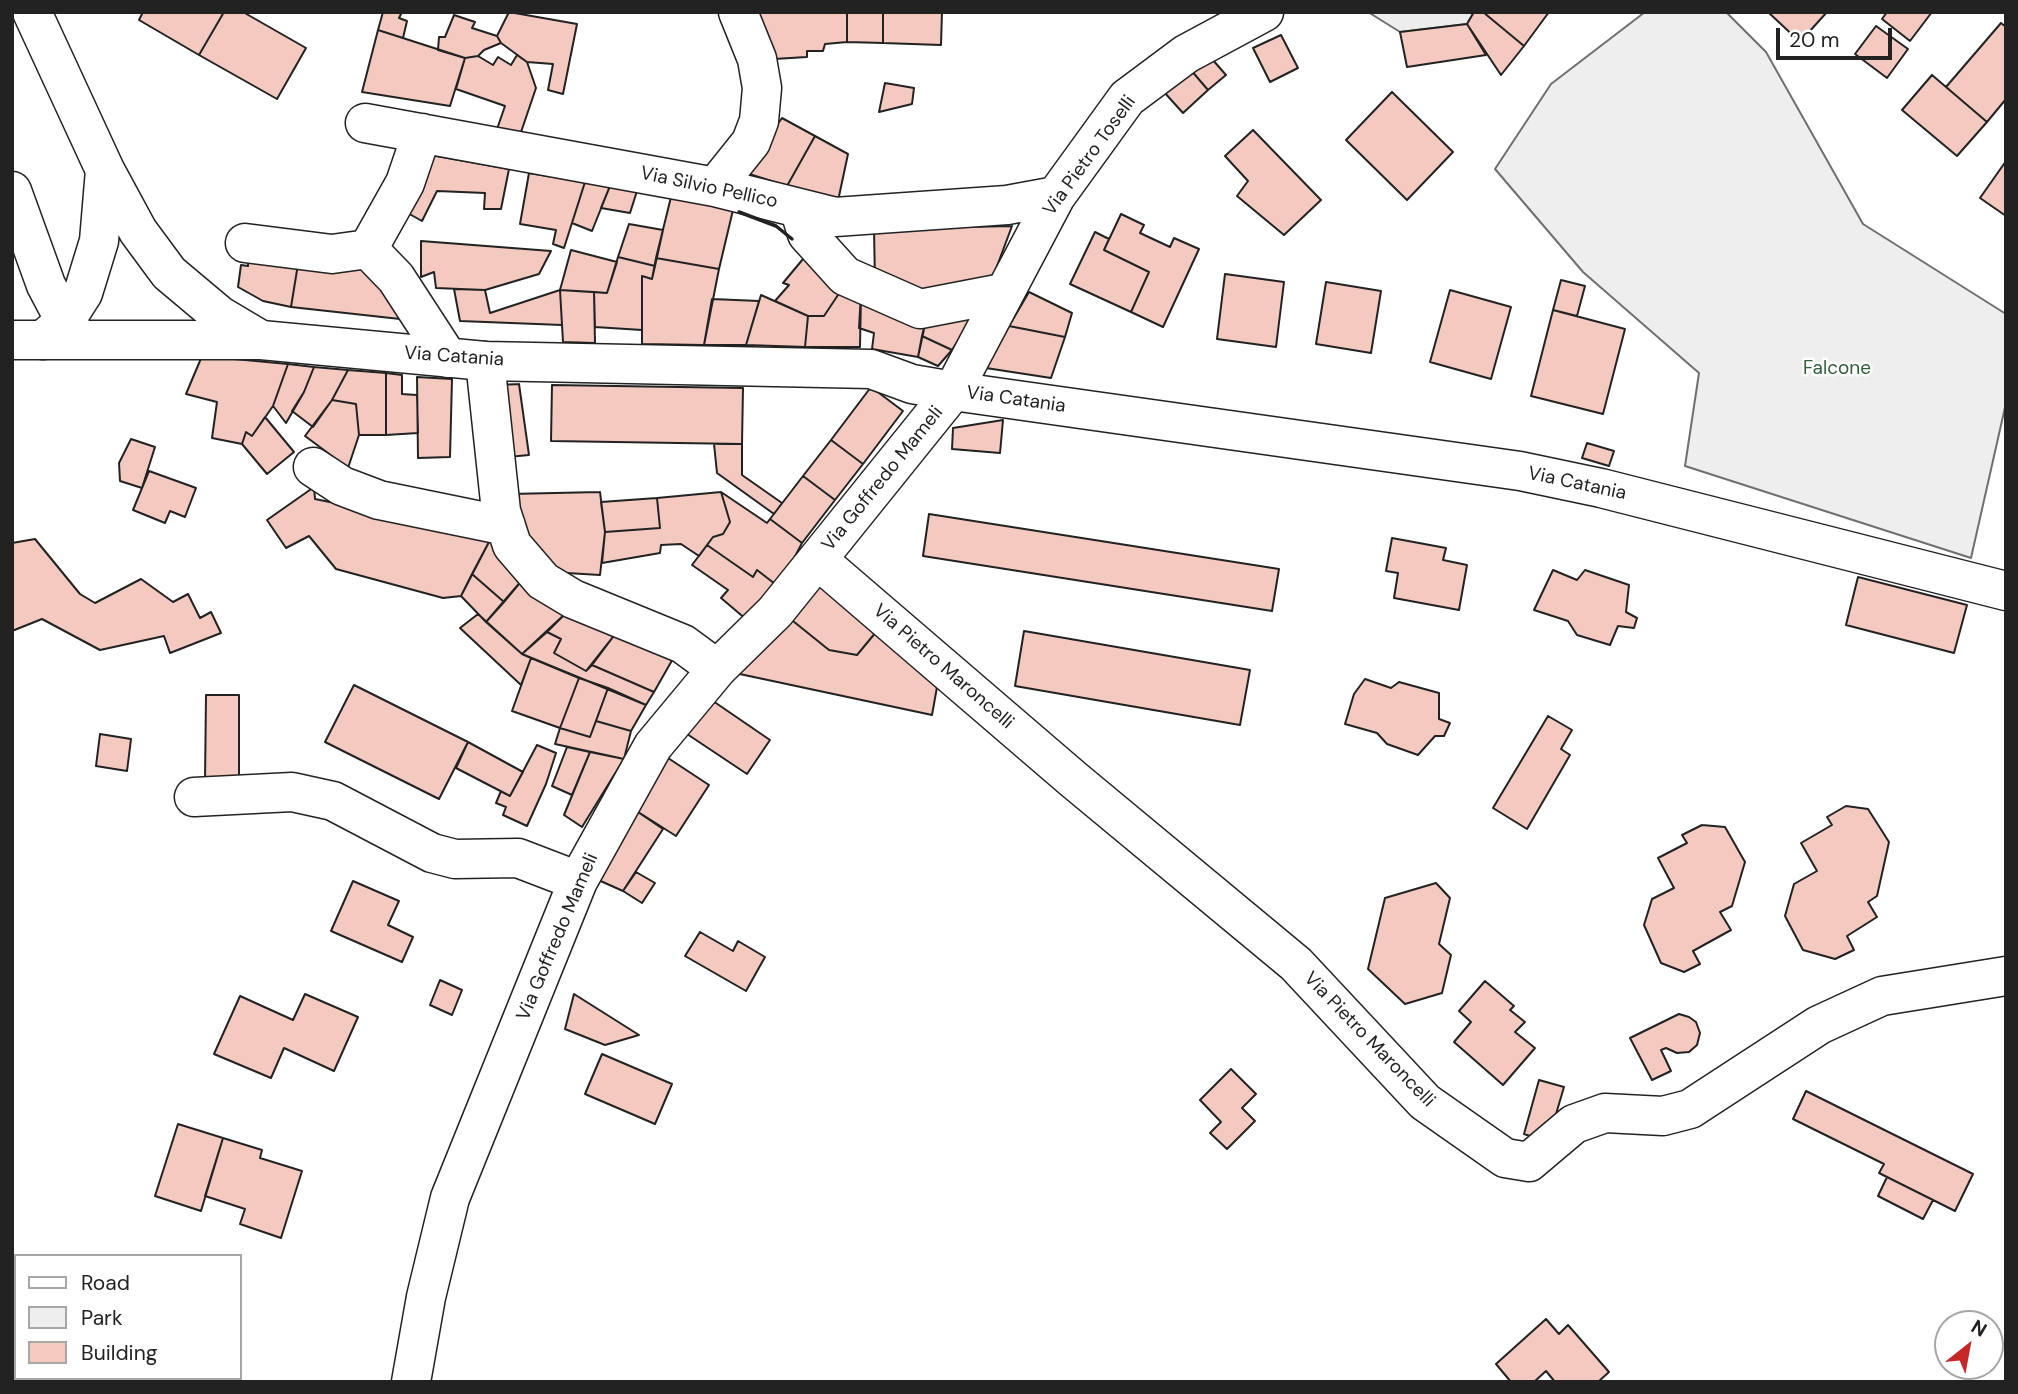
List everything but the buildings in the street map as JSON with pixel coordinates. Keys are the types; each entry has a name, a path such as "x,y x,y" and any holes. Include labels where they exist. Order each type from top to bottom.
{"street":[{"path":"32,12 105,170 138,231 169,273 219,315 261,340"},
{"path":"715,187 751,142 759,121 762,88 757,59 738,12"},
{"name":"Via Pietro Toselli","path":"953,391 1056,196 1127,97 1245,16"},
{"name":"Via Silvio Pellico","path":"365,124 715,187 835,217 1007,205 1056,196"},
{"path":"368,249 405,183 422,133"},
{"path":"50,335 83,293 99,241 105,170"},
{"path":"12,191 46,285 50,335"},
{"path":"799,208 807,234 845,276 919,309 1003,293"},
{"path":"245,243 332,254 368,249"},
{"path":"368,249 396,278 448,358"},
{"name":"Via Catania","path":"50,335 261,340 485,361 871,369 912,384 953,391 1520,471 1601,488 2006,592"},
{"path":"485,361 502,511 512,545 543,581 573,599 683,644 717,669"},
{"name":"Via Goffredo Mameli","path":"411,1382 426,1297 450,1198 578,881 653,746 717,669 775,612 953,391"},
{"path":"313,467 342,486 379,500 506,526"},
{"name":"Via Pietro Maroncelli","path":"818,560 1073,779 1296,964 1425,1102 1505,1158 1529,1162 1574,1124 1605,1113 1663,1115 1690,1109 1819,1026 1882,996 2006,976"},
{"path":"194,797 292,792 332,801 432,853 454,859 518,858 578,881"}],"green space":[{"name":"Falcone","path":"1645,12 1726,12 1766,52 1863,224 2006,314 2006,403 1971,558 1685,466 1699,373 1583,272 1495,169 1551,84"}],"shaded area":[{"path":"1368,12 1474,12 1467,24 1400,32"}],"wall":[{"path":"739,212 776,226 792,239"}]}
